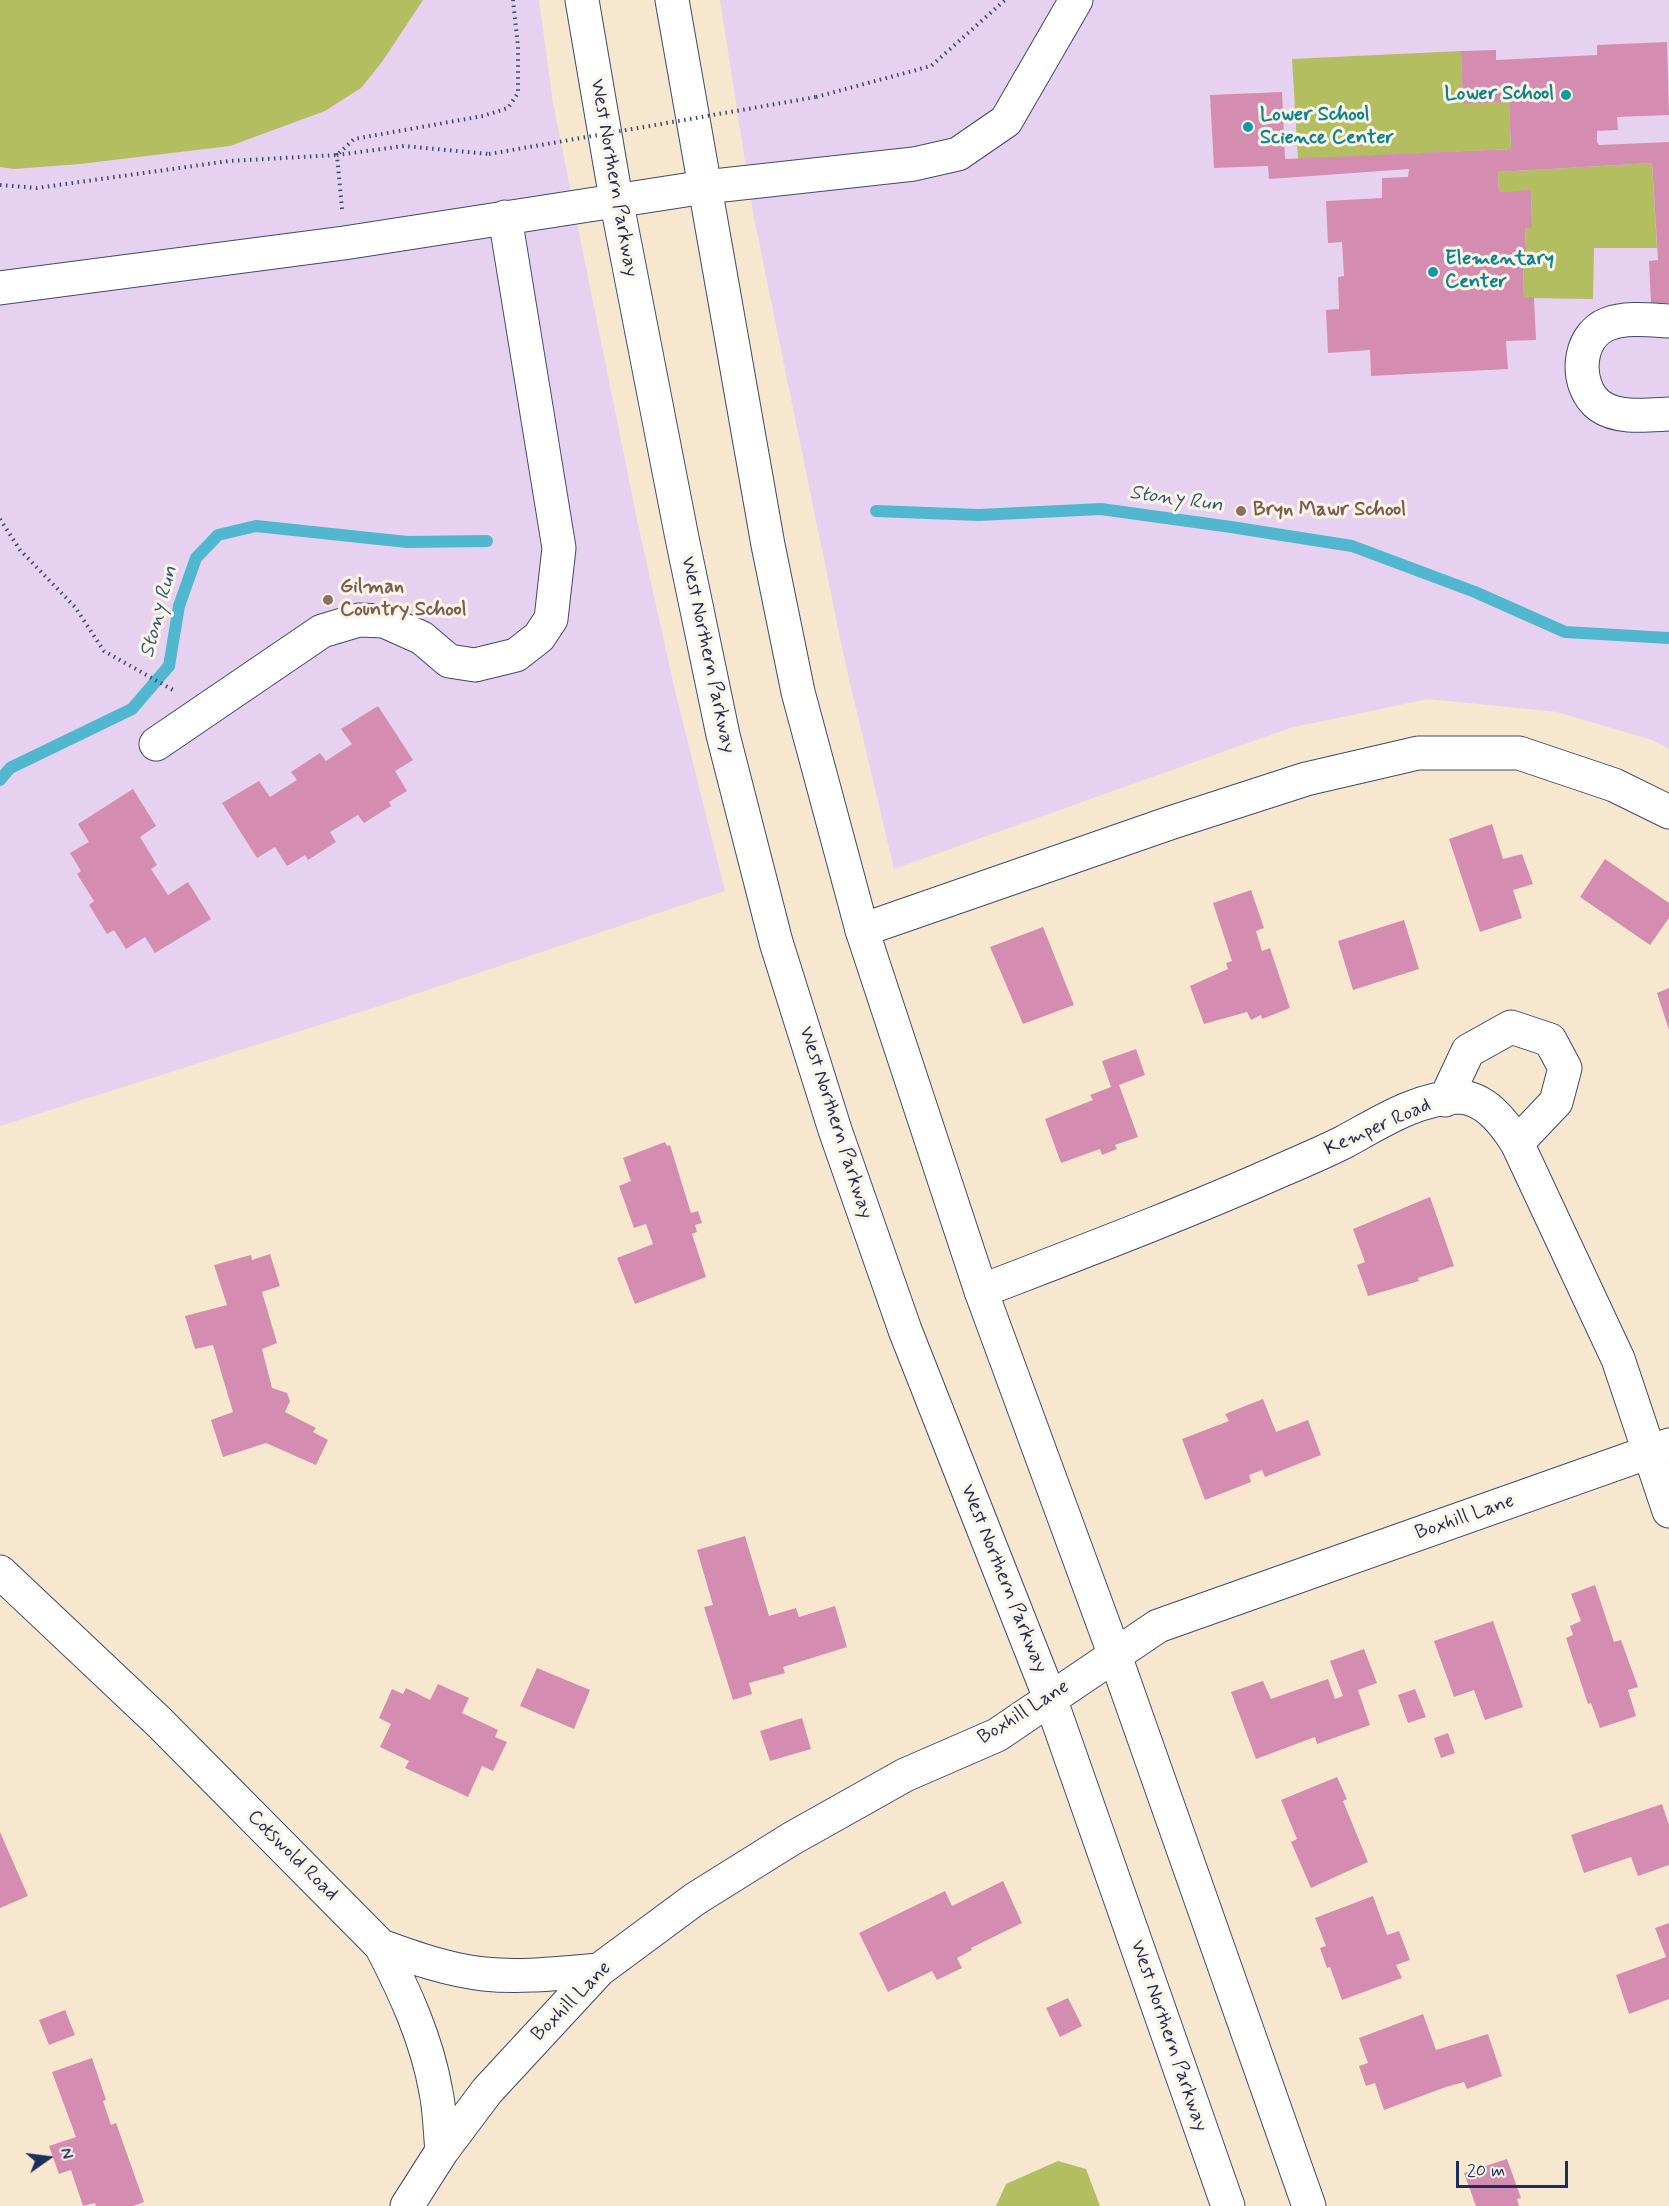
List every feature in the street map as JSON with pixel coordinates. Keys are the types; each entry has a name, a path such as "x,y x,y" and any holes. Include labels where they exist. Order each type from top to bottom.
{"main road":[{"name":"West Northern Parkway","path":"582,0 616,199 723,735 776,942 835,1130 905,1330 1050,1698 1228,2206"},
{"path":"672,0 743,410 798,692 862,930 981,1291 1114,1653 1309,2206"},
{"path":"0,288 344,243 616,199 915,164 958,154 1006,121 1076,0"},
{"path":"156,744 322,632 359,620 384,621 422,638 449,661 475,665 516,655 539,637 551,619 559,549 505,218"},
{"path":"1669,321 1634,320 1609,324 1596,332 1587,345 1581,366 1588,393 1601,406 1633,415 1669,414"},
{"path":"862,930 1306,779 1418,753 1519,753 1614,785 1669,812"},
{"path":"1445,1100 1468,1051 1511,1027 1550,1040 1565,1068 1557,1102 1517,1143"},
{"name":"Kemper Road","path":"981,1291 1191,1210 1342,1143 1415,1107 1460,1097 1478,1102 1491,1110 1507,1127 1564,1238 1659,1449 1669,1511"},
{"name":"Boxhill Lane","path":"442,2151 487,2091 599,1970 695,1899 791,1839 904,1775 997,1735 1114,1653 1158,1626 1659,1449"},
{"name":"Cotswold Road","path":"0,1572 159,1722 381,1946 404,1990 419,2028 436,2091 442,2151"},
{"path":"381,1946 434,1964 483,1974 542,1975 599,1970"},
{"path":"407,2206 442,2151"}],"path":[{"path":"337,155 354,139 483,116 508,108 518,93 518,47 513,0"},
{"path":"0,185 37,188 229,161 337,155 404,146 489,154 816,97 931,66 1005,0"},
{"path":"337,155 344,243"},
{"path":"0,519 20,549 75,607 104,651 180,693"}],"shaded area":[{"name":"Gilman Country School","path":"0,0 539,0 553,103 636,515 674,686 725,891 392,1002 0,1126"},
{"name":"Bryn Mawr School","path":"720,0 1669,0 1669,749 1652,740 1557,712 1428,699 1290,728 894,869 845,662 753,213"}],"green space":[{"path":"0,0 423,0 382,62 361,88 325,111 230,146 80,164 14,169 0,167"},
{"path":"1461,51 1463,103 1509,102 1511,149 1298,159 1292,59"},
{"path":"1652,163 1657,248 1594,248 1593,299 1524,298 1523,267 1527,266 1525,228 1532,228 1531,191 1499,192 1498,172"},
{"path":"1058,2161 1086,2169 1100,2206 996,2206 1006,2184"}],"building":[{"path":"1667,42 1669,115 1617,117 1618,130 1597,131 1597,142 1599,145 1669,142 1669,303 1651,304 1649,261 1658,260 1652,163 1498,172 1499,192 1531,190 1532,228 1525,228 1527,267 1523,267 1524,298 1534,297 1536,340 1506,341 1508,369 1371,376 1370,350 1328,353 1326,310 1339,309 1338,277 1344,276 1342,242 1328,243 1326,201 1382,198 1382,178 1408,177 1409,169 1269,179 1268,166 1214,168 1210,95 1282,92 1285,159 1511,149 1509,102 1463,104 1461,51 1496,50 1496,60 1597,55 1597,45"},
{"path":"378,706 413,760 395,771 407,791 389,802 391,806 364,823 358,815 330,832 336,842 308,860 305,855 287,866 275,847 257,858 222,803 259,781 270,797 297,780 291,772 320,753 326,761 352,744 341,729"},
{"path":"133,789 156,826 140,837 157,865 151,869 168,895 188,882 211,919 155,953 145,937 126,949 114,930 107,934 89,905 94,901 77,874 81,871 70,853 89,842 78,824"},
{"path":"1492,824 1503,859 1522,854 1533,884 1513,890 1522,918 1480,932 1449,839"},
{"path":"1605,859 1669,903 1669,918 1650,945 1580,897"},
{"path":"1251,890 1264,928 1256,931 1262,951 1270,948 1290,1008 1262,1019 1261,1015 1251,1020 1247,1012 1204,1024 1190,986 1228,969 1226,963 1232,961 1213,903"},
{"path":"1404,920 1419,969 1353,990 1338,941"},
{"path":"1043,927 1074,1005 1023,1024 990,947"},
{"path":"1669,988 1669,1030 1657,993"},
{"path":"1136,1049 1145,1075 1119,1085 1138,1137 1115,1145 1117,1149 1102,1155 1100,1149 1061,1163 1045,1119 1093,1100 1090,1095 1111,1087 1102,1061"},
{"path":"665,1142 667,1146 670,1145 691,1213 698,1211 702,1223 695,1225 697,1232 692,1234 706,1277 635,1304 617,1258 653,1244 646,1224 634,1228 619,1186 631,1181 623,1158"},
{"path":"1430,1197 1454,1266 1418,1278 1419,1281 1368,1296 1357,1265 1365,1262 1353,1229"},
{"path":"270,1254 280,1286 262,1292 277,1343 262,1349 272,1388 287,1393 290,1401 285,1412 316,1428 313,1432 328,1440 316,1465 266,1443 223,1457 211,1420 233,1412 213,1345 195,1349 185,1316 227,1305 214,1265 251,1255 252,1260"},
{"path":"1263,1399 1276,1432 1308,1420 1321,1455 1265,1477 1262,1470 1249,1475 1251,1482 1205,1500 1182,1439 1229,1421 1225,1414"},
{"path":"745,1536 769,1616 796,1608 799,1617 835,1606 847,1647 783,1667 785,1673 749,1683 752,1694 733,1700 704,1607 713,1605 697,1550"},
{"path":"1595,1585 1614,1642 1621,1640 1638,1687 1628,1690 1636,1716 1600,1728 1591,1703 1588,1704 1566,1638 1573,1635 1570,1626 1581,1621 1571,1594"},
{"path":"1493,1621 1523,1707 1485,1720 1474,1690 1454,1697 1434,1641"},
{"path":"1364,1649 1377,1683 1358,1690 1370,1725 1317,1744 1315,1737 1256,1759 1231,1692 1263,1681 1271,1699 1328,1679 1335,1699 1343,1696 1330,1661"},
{"path":"537,1668 590,1690 574,1729 520,1706"},
{"path":"438,1684 469,1698 462,1713 498,1730 495,1737 507,1742 493,1771 482,1766 468,1797 405,1768 409,1761 380,1747 391,1724 379,1718 392,1689 403,1694 406,1688 430,1700"},
{"path":"1415,1689 1426,1717 1408,1723 1398,1695"},
{"path":"802,1718 811,1749 770,1761 760,1731"},
{"path":"1448,1733 1455,1753 1441,1758 1434,1738"},
{"path":"1337,1777 1347,1799 1343,1801 1368,1862 1311,1888 1291,1842 1297,1839 1281,1800"},
{"path":"1662,1804 1669,1825 1669,1865 1638,1876 1631,1857 1584,1873 1571,1835"},
{"path":"0,1832 28,1896 0,1908"},
{"path":"1003,1881 1022,1923 971,1948 972,1950 957,1958 962,1968 937,1980 932,1971 888,1992 859,1933 945,1891 952,1906"},
{"path":"1373,1896 1387,1935 1399,1931 1410,1960 1396,1965 1402,1978 1342,2000 1330,1967 1327,1968 1320,1948 1326,1946 1315,1918"},
{"path":"1669,1923 1669,1999 1629,2014 1616,1975 1666,1957 1655,1928"},
{"path":"1068,1998 1082,2026 1060,2037 1046,2008"},
{"path":"65,2010 75,2035 49,2045 39,2020"},
{"path":"1423,2014 1436,2050 1488,2034 1502,2076 1467,2089 1464,2082 1446,2087 1384,2110 1375,2083 1366,2086 1359,2066 1368,2063 1359,2038"},
{"path":"92,2058 106,2100 103,2101 111,2125 116,2123 144,2202 133,2206 96,2206 95,2203 83,2206 71,2170 59,2174 49,2146 76,2137 52,2072"},
{"path":"1507,2159 1521,2198 1517,2199 1519,2206 1476,2206 1464,2173"}],"waterway":[{"name":"Stony Run","path":"876,511 979,515 1101,509 1352,546 1475,592 1565,632 1669,638"},
{"name":"Stony Run","path":"0,780 10,768 132,709 169,666 179,606 196,558 218,535 256,526 407,542 487,541"}],"place":[{"name":"Lower School","path":"1566,95"},
{"name":"Lower School Science Center","path":"1248,127"},
{"name":"Elementary Center","path":"1433,272"},
{"name":"Bryn Mawr School","path":"1241,511"},
{"name":"Gilman Country School","path":"328,600"}]}
